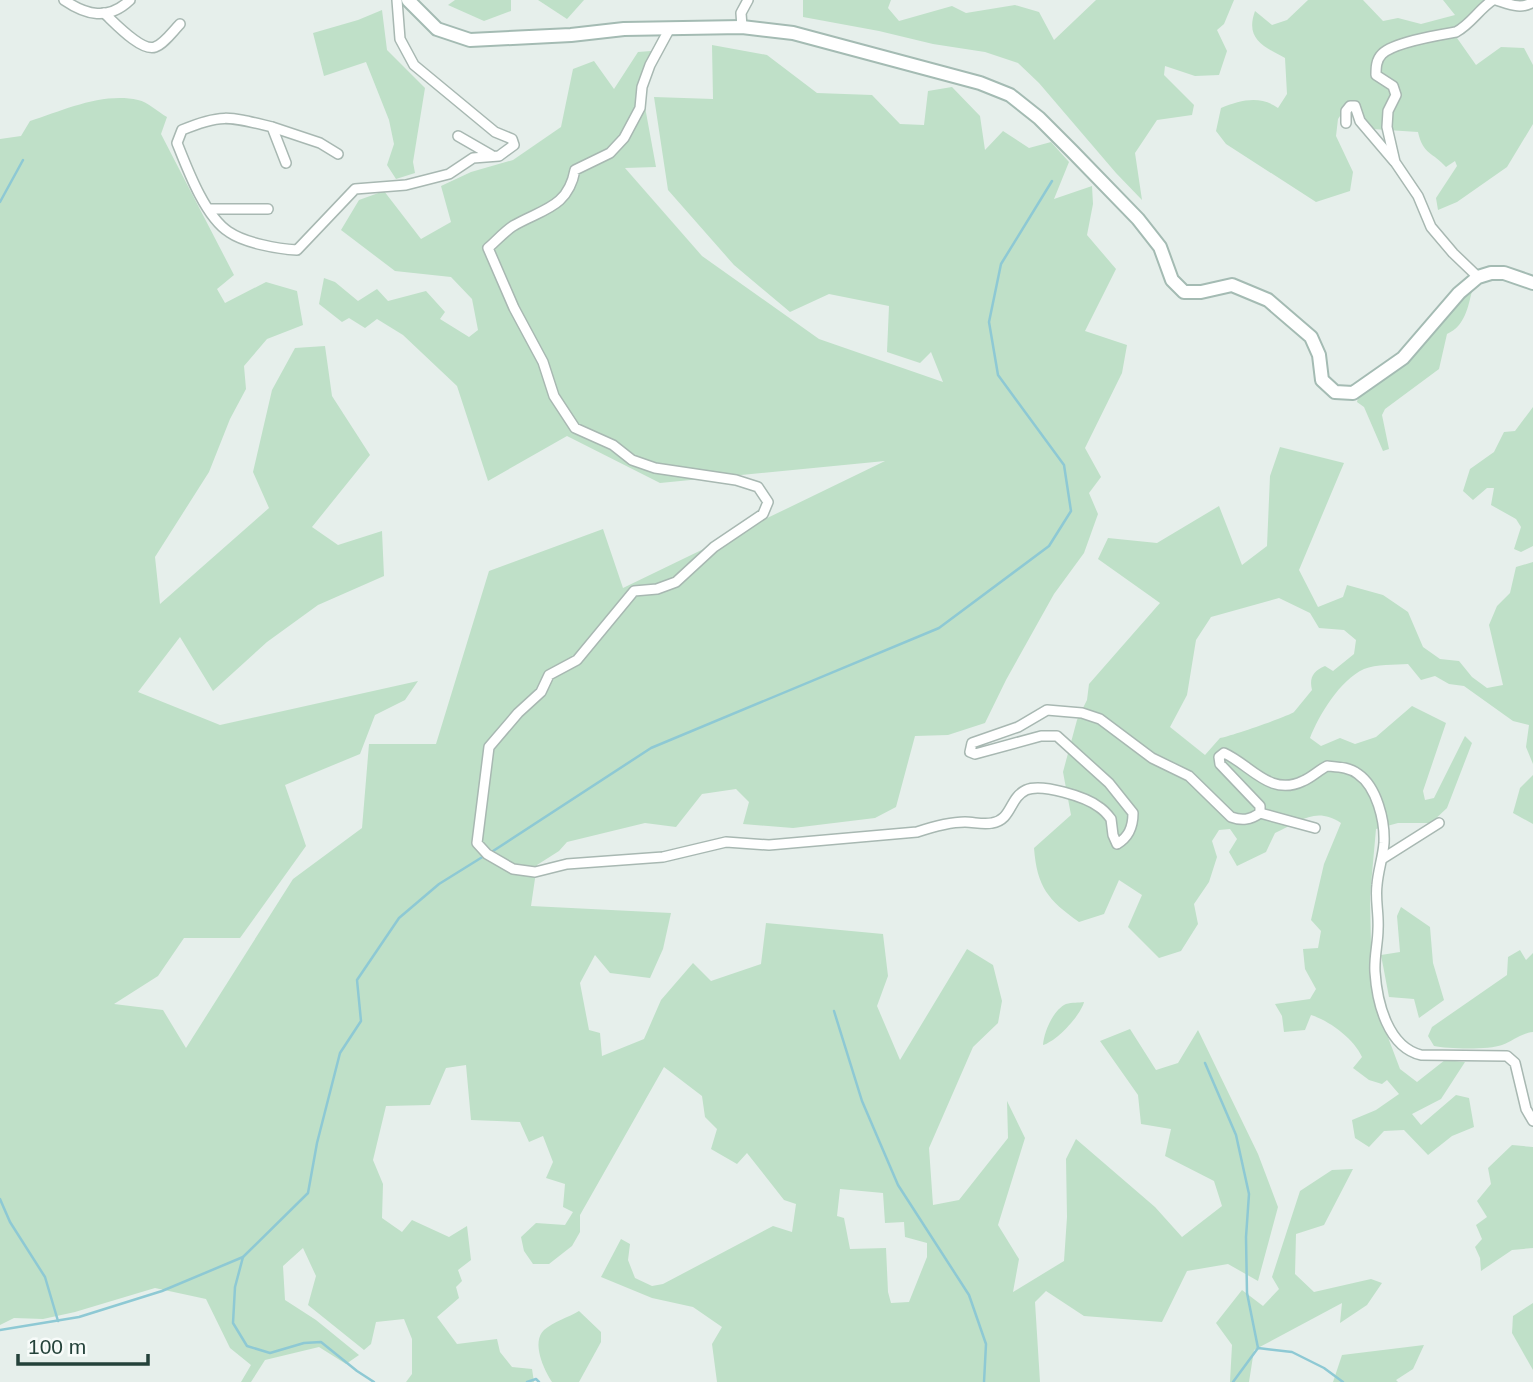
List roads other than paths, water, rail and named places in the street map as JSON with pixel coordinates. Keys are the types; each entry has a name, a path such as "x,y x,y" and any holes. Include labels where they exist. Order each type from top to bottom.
{"main road":[{"path":"408,0 437,29 470,40 670,28 742,27 793,33 979,82 1010,95 1039,118 1138,219 1160,247 1172,280 1184,292 1201,292 1232,285 1268,300 1311,337 1319,355 1322,380 1335,392 1353,393 1403,358 1459,293 1478,277 1504,273 1533,283"}],"street":[{"path":"64,0 79,11 96,14 114,11 130,0"},
{"path":"338,153 320,143 272,127 223,117 204,120 182,130 177,143 186,168 222,227 231,234 278,249 297,250 355,189 406,185 449,174 473,158 509,151 513,145 512,139 495,132 414,65 400,39 397,0"},
{"path":"742,27 741,13 748,0"},
{"path":"1395,162 1387,127 1388,111 1396,95 1393,86 1376,75 1380,55 1390,48 1456,32 1465,27 1483,6 1494,0 1515,6 1533,2"},
{"path":"104,13 137,43 149,48 156,47 180,24"},
{"path":"670,28 650,65 642,87 640,108 624,138 610,153 575,170 572,184 564,198 542,213 513,227 488,248 513,308 542,362 554,396 575,428 613,446 632,460 654,468 736,480 758,487 768,502 763,514 714,547 676,582 657,589 634,591 578,660 550,675 541,692 518,713 489,747 477,843 487,854 513,869 535,872 567,864 663,857 726,842 769,845 916,832 962,821 991,824 1003,820 1014,801 1026,790 1042,788 1085,800 1099,807 1111,819 1117,844 1125,840 1133,826 1133,813 1109,783 1057,736 1041,736 975,754 970,752 972,743 1018,727 1047,710 1057,709 1100,719 1152,758 1189,776 1231,817 1251,819 1259,813 1260,806 1220,764 1219,757 1224,753 1276,786 1305,781 1326,766 1345,768 1359,774 1376,802 1382,819 1384,841 1376,887 1378,928 1375,973 1385,1021 1395,1040 1408,1052 1421,1055 1507,1056 1515,1063 1526,1109 1533,1121"},
{"path":"1346,123 1346,111 1350,106 1355,106 1360,121 1395,162 1418,196 1431,227 1452,253 1478,277"},
{"path":"272,127 286,163"},
{"path":"458,136 493,156"},
{"path":"209,209 268,209"},
{"path":"1259,813 1315,828"},
{"path":"1382,859 1439,823"}],"waterway":[{"path":"0,202 23,160"},
{"path":"490,853 651,748 939,628 1049,546 1071,511 1064,465 998,375 989,322 1001,264 1052,181"},
{"path":"0,1330 79,1317 162,1291 243,1257 308,1193 317,1143 340,1053 361,1021 357,980 399,918 439,884 484,856"},
{"path":"834,1011 862,1101 898,1185 969,1295 986,1344 984,1382"},
{"path":"1205,1063 1236,1135 1249,1194 1246,1237 1247,1293 1258,1348"},
{"path":"0,1199 10,1222 45,1277 58,1321"},
{"path":"243,1257 235,1287 233,1323 247,1346 270,1353 304,1343 321,1342 374,1382"},
{"path":"1233,1382 1258,1348 1292,1352 1324,1368 1343,1382"},
{"path":"527,1382 536,1379 539,1382"}]}
